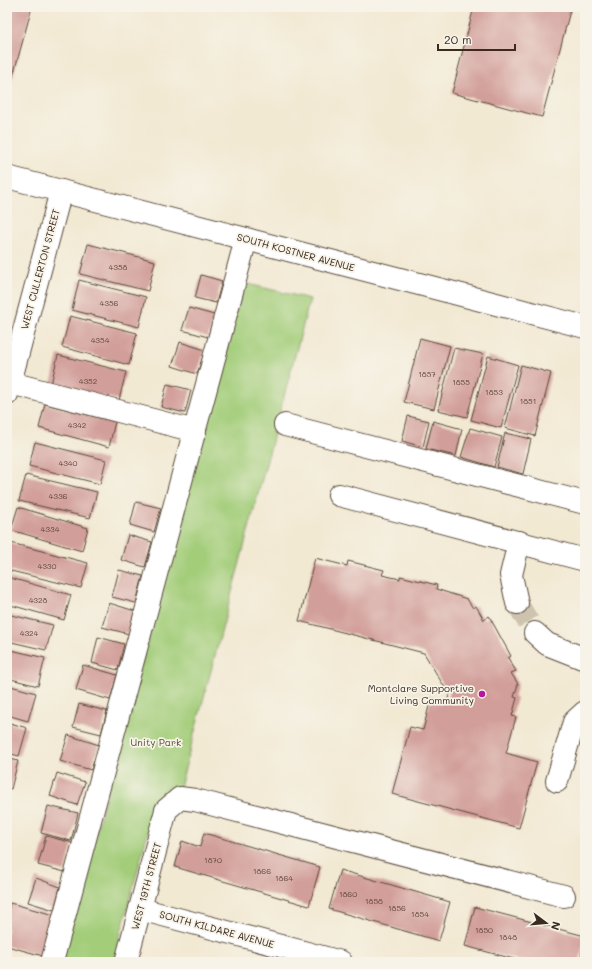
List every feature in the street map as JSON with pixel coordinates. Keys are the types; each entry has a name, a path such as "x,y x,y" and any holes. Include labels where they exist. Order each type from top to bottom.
{"street":[{"name":"SOUTH KOSTNER AVENUE","path":"7,176 585,327"},
{"name":"WEST CULLERTON STREET","path":"8,386 61,191"},
{"path":"52,962 246,239"},
{"path":"8,386 195,431"},
{"path":"286,425 585,503"},
{"path":"339,495 585,560"},
{"path":"517,603 511,575 519,542"},
{"path":"535,633 547,644 585,658"},
{"path":"557,781 574,722 585,712"},
{"name":"WEST 19TH STREET","path":"126,962 166,810 180,798 195,800 564,896"},
{"name":"SOUTH KILDARE AVENUE","path":"140,909 341,962"}],"green space":[{"name":"Unity Park","path":"244,283 310,299 176,802 157,798 113,962 61,962"}],"building":[{"path":"7,7 32,7 7,98"},
{"path":"474,7 571,7 542,117 452,93"},
{"path":"88,244 155,261 148,291 80,274"},
{"path":"201,275 222,281 216,303 195,298"},
{"path":"79,280 146,297 139,327 72,310"},
{"path":"189,308 214,315 208,337 182,330"},
{"path":"70,316 137,333 129,365 62,347"},
{"path":"420,338 450,346 434,409 404,402"},
{"path":"180,342 205,350 197,374 172,366"},
{"path":"454,348 483,354 467,417 438,410"},
{"path":"58,355 126,372 119,400 51,384"},
{"path":"488,356 518,365 501,428 471,420"},
{"path":"521,365 551,373 535,436 505,428"},
{"path":"167,384 191,390 185,413 161,407"},
{"path":"45,404 115,422 109,447 39,428"},
{"path":"408,416 429,421 423,447 402,441"},
{"path":"433,421 462,429 456,456 426,449"},
{"path":"470,428 502,437 494,467 461,457"},
{"path":"505,433 531,439 523,474 497,467"},
{"path":"35,442 106,460 100,484 29,466"},
{"path":"26,475 97,492 90,518 19,501"},
{"path":"136,502 161,508 154,532 130,525"},
{"path":"18,507 88,528 82,551 11,530"},
{"path":"128,535 152,542 145,567 121,560"},
{"path":"7,542 88,563 81,588 7,570"},
{"name":"Montclare Supportive Living Community","path":"315,558 347,566 348,561 384,570 382,575 400,579 400,576 437,585 436,589 467,599 473,608 476,606 484,620 489,616 511,656 508,658 516,671 511,673 518,684 514,697 517,698 512,716 516,717 506,753 537,762 519,828 392,794 410,727 423,730 431,698 447,702 450,692 445,688 424,653 299,621"},
{"path":"119,570 143,576 136,603 112,597"},
{"path":"7,577 71,595 64,620 7,604"},
{"path":"109,603 135,611 129,634 102,627"},
{"path":"7,614 53,625 46,650 7,641"},
{"path":"98,637 124,644 118,670 92,663"},
{"path":"7,649 45,658 38,686 7,678"},
{"path":"83,665 117,675 110,700 76,690"},
{"path":"7,685 36,693 28,721 7,715"},
{"path":"79,704 107,711 101,734 73,727"},
{"path":"7,722 27,728 19,756 7,753"},
{"path":"68,735 99,745 91,770 60,761"},
{"path":"7,758 18,761 11,789 7,788"},
{"path":"57,773 85,782 77,805 50,796"},
{"path":"48,806 78,813 71,841 41,833"},
{"path":"204,833 320,867 309,906 175,867 182,841 200,847"},
{"path":"46,836 73,843 65,872 38,865"},
{"path":"340,870 450,902 439,941 329,909"},
{"path":"36,878 60,887 54,910 28,902"},
{"path":"10,903 54,915 43,956 7,946 7,915"},
{"path":"475,907 585,936 580,962 525,962 465,946"}],"tunnel":[{"path":"517,603 535,633"}],"place":[{"name":"Montclare Supportive Living Community","path":"482,694"}]}
